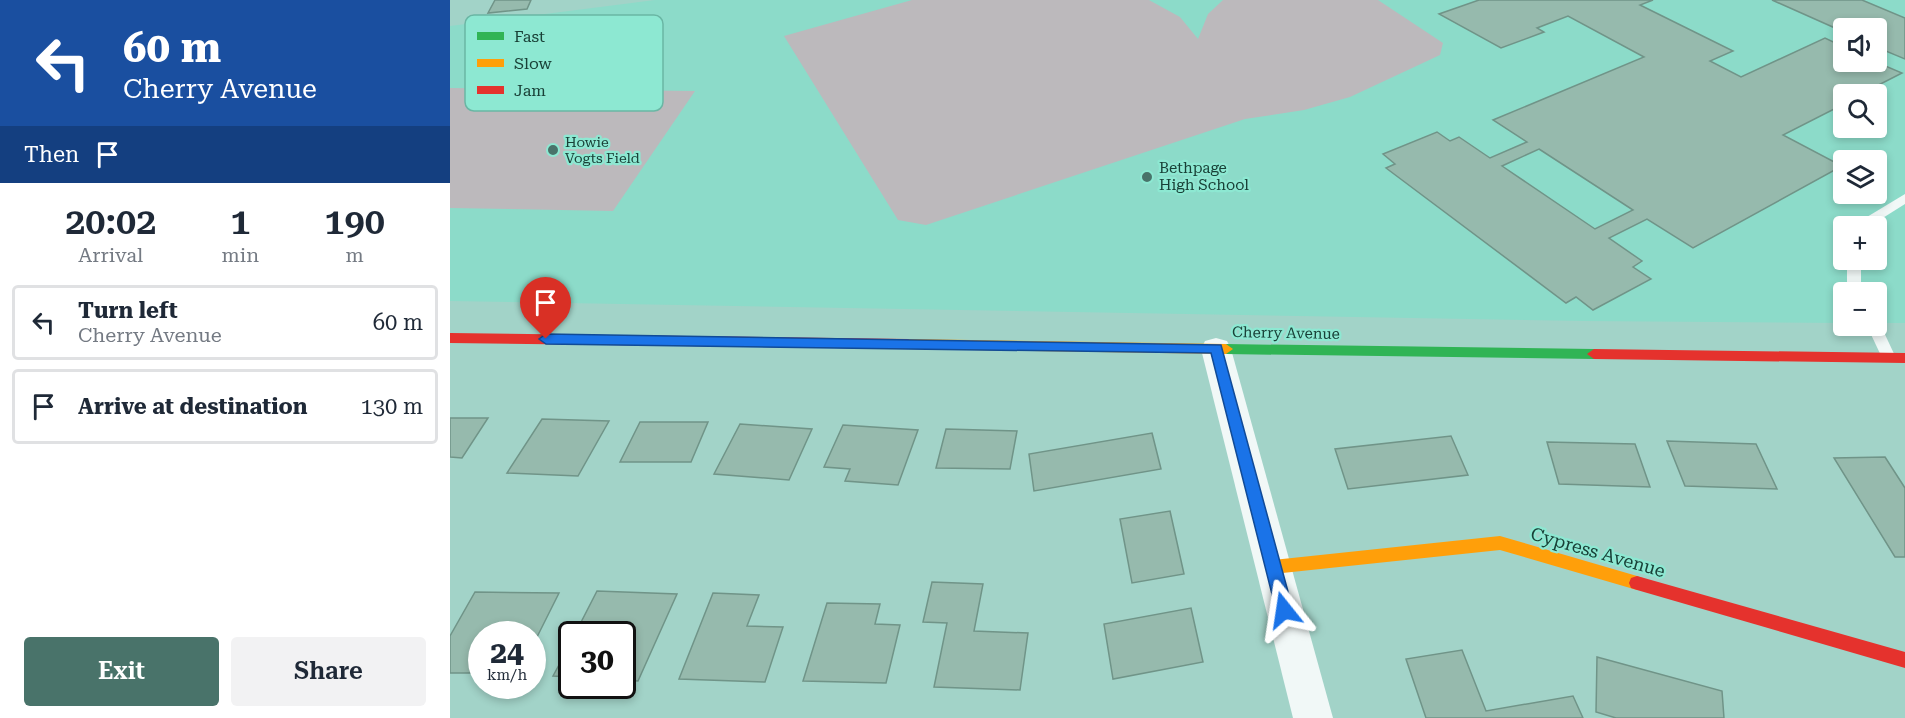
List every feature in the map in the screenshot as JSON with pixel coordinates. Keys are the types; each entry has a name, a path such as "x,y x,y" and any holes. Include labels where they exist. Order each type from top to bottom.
{"main road":[{"name":"Cherry Avenue","path":"450,338 1905,358"},
{"name":"Cypress Avenue","path":"1273,567 1500,543 1905,660"}],"street":[{"path":"1216,349 1313,718"}],"lane":[{"path":"1877,216 1905,198"},
{"path":"1879,336 1889,358"}],"shaded area":[{"name":"Bethpage High School","path":"655,0 1905,0 1905,323 1887,323 1887,282 1833,282 1833,323 1584,321 450,301 450,26 465,24 465,111 663,111 663,15 537,15"},
{"path":"912,0 1149,0 1180,17 1198,39 1208,14 1223,0 1378,0 1443,43 1440,55 1350,97 1304,110 1245,119 926,225 898,220 784,36"},
{"name":"Howie Vogts Field","path":"450,88 465,88 465,111 663,111 663,91 695,91 613,211 450,208"}],"building":[{"path":"495,0 531,0 527,9 488,13"},
{"path":"1479,0 1653,0 1640,5 1733,51 1710,61 1741,77 1825,38 1833,42 1833,72 1887,72 1887,67 1902,73 1881,84 1833,84 1833,110 1783,135 1833,161 1833,171 1693,248 1647,219 1609,238 1642,261 1633,267 1651,279 1593,310 1576,297 1566,303 1386,168 1395,164 1383,154 1437,132 1450,141 1459,137 1490,158 1527,142 1493,120 1644,57 1568,16 1537,28 1544,32 1501,48 1439,14","holes":["1539,149 1633,210 1595,229 1502,166"]},
{"path":"1772,0 1862,0 1905,18 1905,59 1887,51 1887,18 1833,18 1833,27"},
{"path":"450,418 488,418 462,458 450,457"},
{"path":"542,419 609,421 578,476 507,473"},
{"path":"640,422 708,422 691,462 620,462"},
{"path":"740,424 812,429 789,480 714,474"},
{"path":"843,425 918,430 898,485 845,481 850,469 824,467"},
{"path":"946,429 1017,431 1010,469 936,468"},
{"path":"1152,433 1161,469 1034,491 1029,454"},
{"path":"1451,436 1468,475 1348,489 1335,449"},
{"path":"1667,441 1756,444 1777,489 1685,486"},
{"path":"1547,442 1635,444 1650,487 1559,484"},
{"path":"1885,457 1905,488 1905,557 1895,557 1834,458"},
{"path":"1170,511 1184,574 1132,583 1120,519"},
{"path":"932,582 983,584 974,631 1028,633 1020,690 934,687 947,623 923,622"},
{"path":"597,591 677,594 638,681 636,681 636,621 582,621"},
{"path":"475,592 559,593 545,621 468,621 468,673 450,673 450,636"},
{"path":"713,593 759,595 747,626 783,627 765,682 679,679"},
{"path":"827,603 880,604 875,624 900,625 886,683 803,681"},
{"path":"1191,608 1203,662 1113,679 1104,624"},
{"path":"1462,650 1486,711 1573,696 1583,718 1426,718 1406,659"},
{"path":"1597,657 1722,691 1724,718 1616,718 1596,712"},
{"path":"558,667 558,676 553,676"}],"traffic: fast":[{"path":"1226,349 1594,354"}],"traffic: slow":[{"path":"908,344 1226,349"},
{"path":"1273,567 1500,543 1637,583"}],"traffic: jam":[{"path":"450,338 908,344"},
{"path":"1594,354 1905,358"},
{"path":"1637,583 1905,660"}],"place":[{"name":"Howie Vogts Field","path":"553,150"},
{"name":"Bethpage High School","path":"1147,177"}],"route":[{"path":"546,339 1216,349 1284,610"}]}
